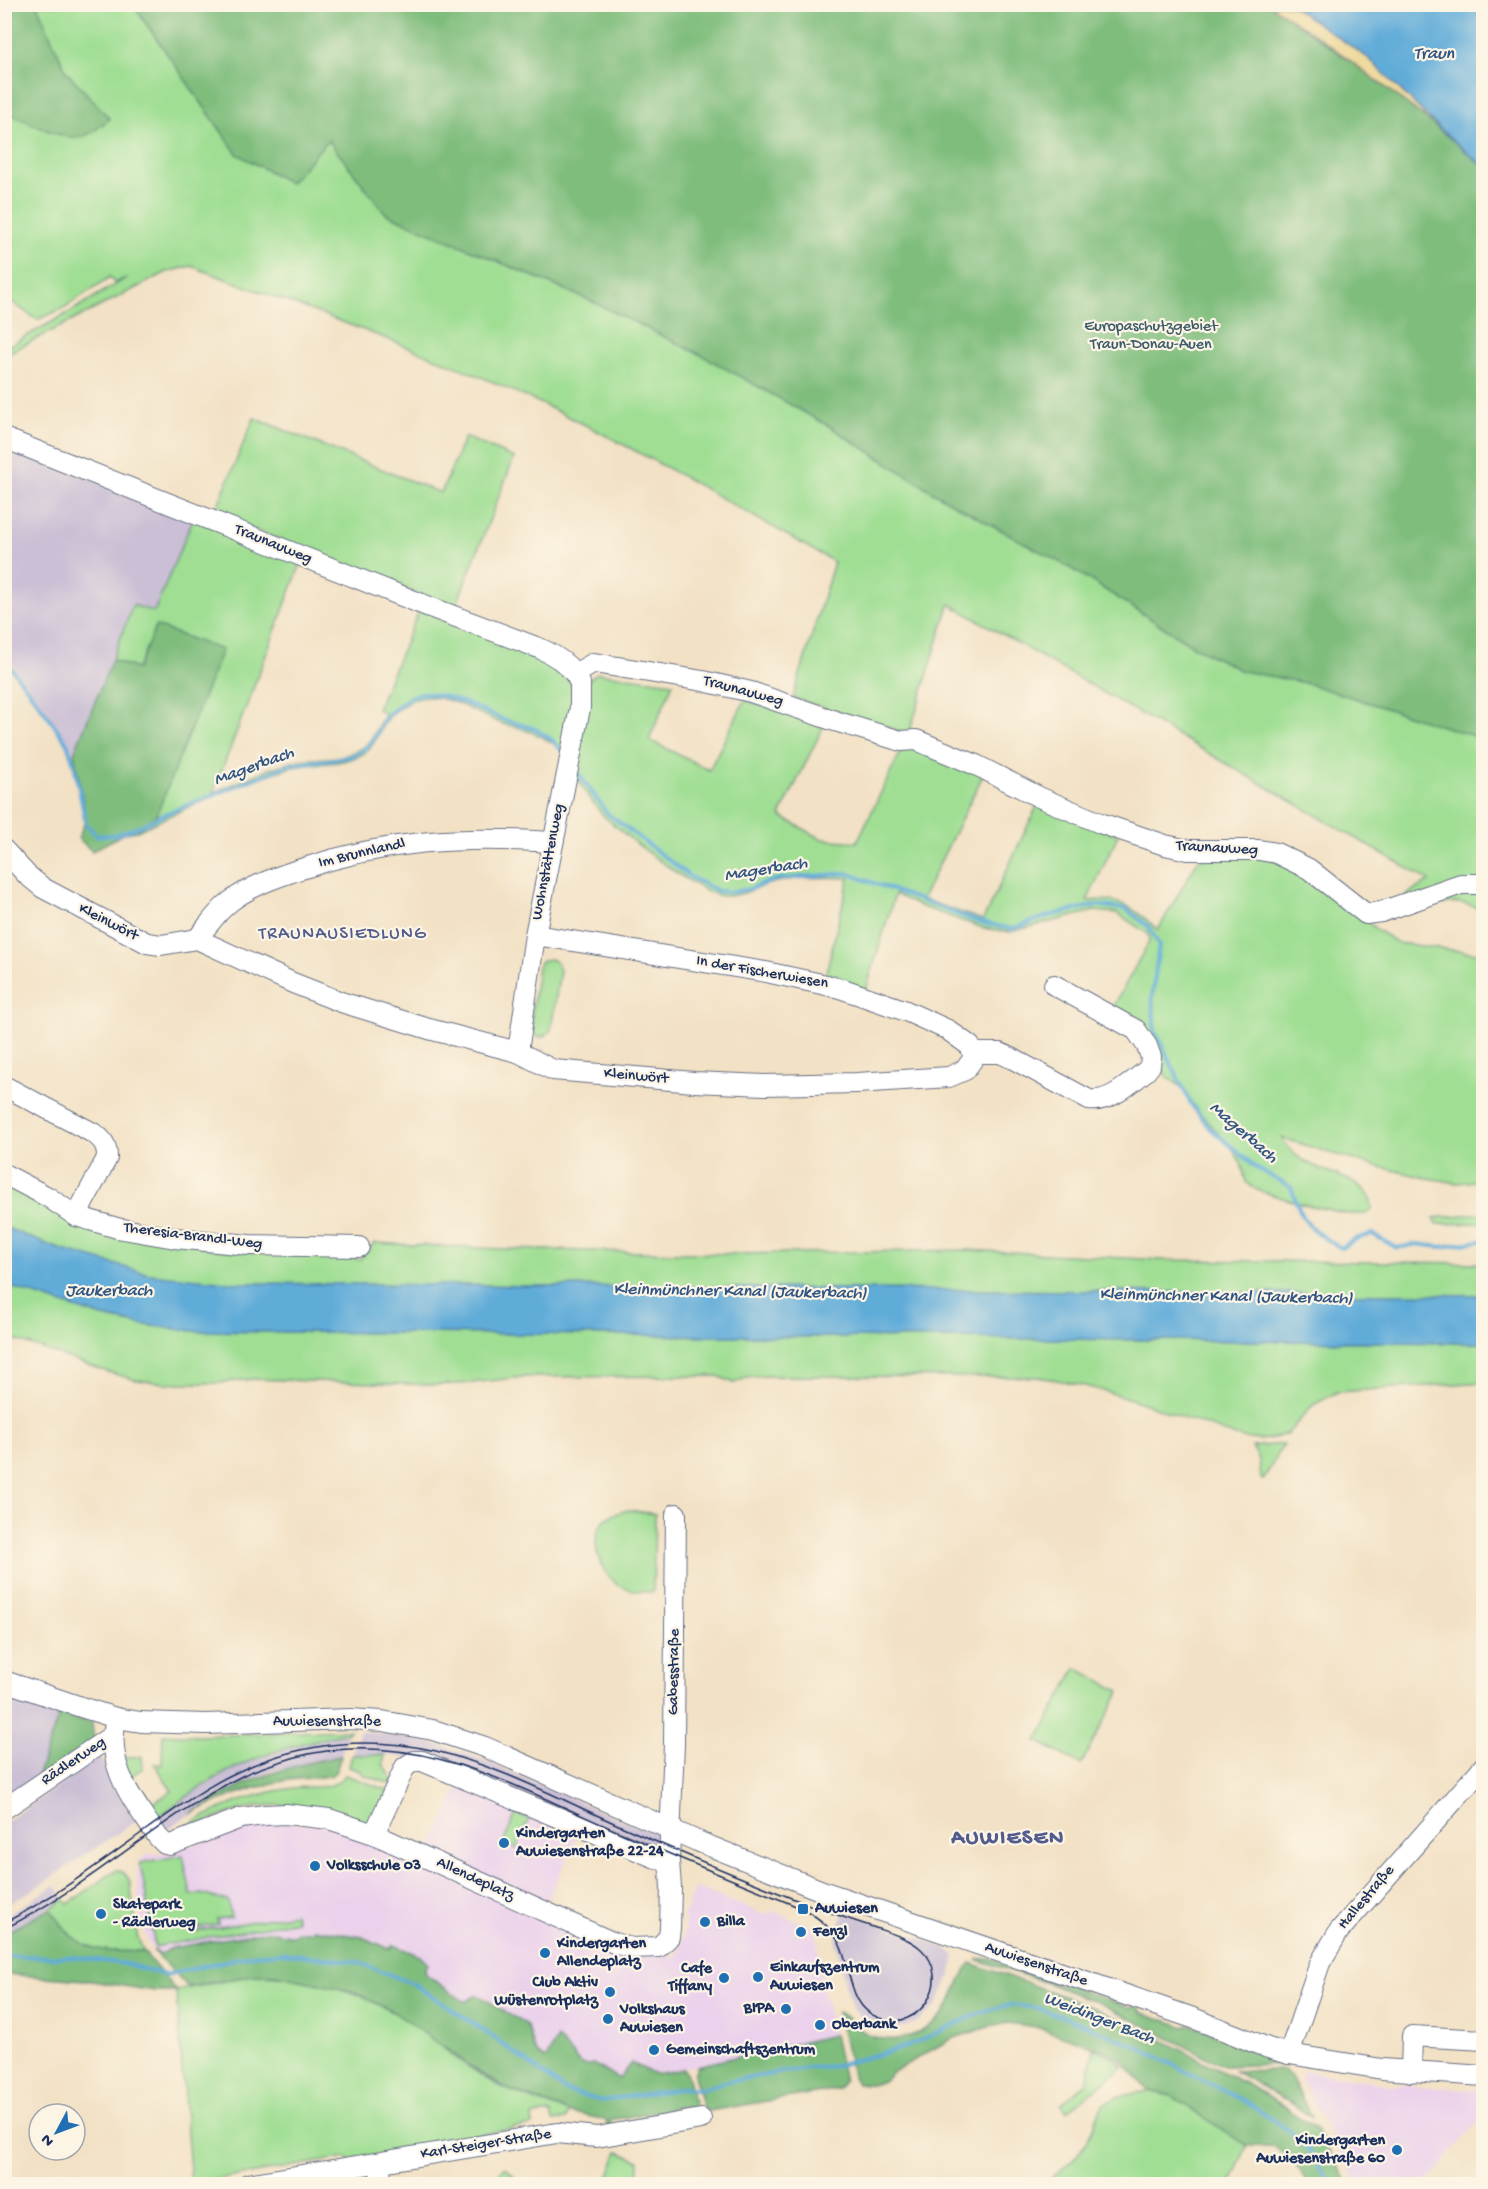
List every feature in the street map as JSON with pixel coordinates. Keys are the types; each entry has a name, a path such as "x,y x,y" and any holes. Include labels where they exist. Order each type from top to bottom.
{"street":[{"name":"Traunauweg","path":"4,438 554,654 569,665 575,674 594,663 703,681 750,692 901,741 916,740 976,765 1100,823 1166,845 1188,850 1259,850 1284,856 1324,879 1366,914 1381,912 1461,884 1482,884"},
{"name":"Wohnstättenweg","path":"518,1052 535,935 581,697 580,683 575,674"},
{"name":"Im Brunnlandl","path":"197,939 218,914 238,896 285,874 327,861 389,847 438,840 496,838 552,842"},
{"name":"Kleinwört","path":"4,850 27,875 43,888 147,943 161,945 197,939 293,983 342,1002 429,1029 518,1052 553,1070 694,1082 857,1083 949,1077 965,1070 973,1059 973,1053"},
{"name":"In der Fischerwiesen","path":"535,935 766,972 840,988 906,1011 948,1030 970,1046 973,1053"},
{"path":"973,1053 1000,1053 1089,1100 1099,1102 1107,1099 1146,1071 1150,1066 1151,1057 1148,1046 1136,1030 1054,985"},
{"path":"4,1086 104,1141 107,1158 76,1216"},
{"name":"Theresia-Brandl-Weg","path":"4,1174 48,1197 76,1216 117,1228 186,1239 249,1245 359,1247"},
{"name":"Gabesstraße","path":"671,1829 676,1514"},
{"name":"Auwiesenstraße","path":"4,1682 115,1726 350,1719 382,1721 433,1730 485,1747 671,1829 825,1892 1193,2018 1289,2054 1411,2072 1484,2076"},
{"name":"Rädlerweg","path":"4,1809 115,1726"},
{"name":"Allendeplatz","path":"115,1726 116,1765 122,1782 165,1844 179,1843 218,1825 242,1818 265,1815 310,1815 351,1825 374,1834 614,1943 632,1948 659,1947 669,1937 671,1887 669,1861"},
{"path":"374,1834 405,1767 414,1761 422,1761 656,1858 669,1861 671,1829"},
{"name":"Hallestraße","path":"1289,2054 1320,1964 1339,1931 1484,1766"},
{"path":"1411,2072 1412,2036 1484,2040"},
{"name":"Karl-Steiger-Straße","path":"248,2184 557,2133 597,2138 701,2119"},
{"path":"378,2163 383,2184"}],"shaded area":[{"path":"4,444 193,519 154,612 133,605 74,753 5,654"},
{"path":"5,1693 60,1712 35,1783 5,1804"},
{"path":"360,1731 414,1738 485,1761 648,1831 652,1829 658,1833 663,1843 659,1852 421,1759 388,1755 352,1755"},
{"path":"348,1733 341,1756 276,1770 248,1781 217,1796 163,1832 154,1820 180,1801 236,1767 300,1744"},
{"path":"99,1756 136,1821 5,1906 5,1822"},
{"name":"Kindergarten Auwiesenstraße 22-24","path":"461,1782 579,1832 545,1907 428,1855"},
{"path":"256,1822 330,1825 628,1956 676,1957 684,1936 684,1914 695,1887 765,1915 772,1911 814,1928 816,1931 824,1993 834,2035 662,2073 646,2071 631,2063 619,2079 601,2068 580,2063 558,2039 545,2059 540,2057 535,2051 528,2029 515,2017 491,2001 465,2002 426,1974 426,1960 393,1945 390,1949 362,1937 311,1932 298,1932 295,1936 268,1931 172,1948 161,1954 153,1950 147,1940 140,1912 137,1874 142,1858 149,1854 175,1851"},
{"path":"55,1885 64,1899 5,1933 5,1917"},
{"path":"845,1912 942,1946 955,1955 952,1972 936,2006 916,2023 895,2029 885,2028 866,2021 854,2009 847,1993 836,1943 837,1932"},
{"name":"Kindergarten Auwiesenstraße 60","path":"1304,2071 1391,2085 1483,2090 1483,2115 1426,2184 1357,2184 1301,2078"}],"green space":[{"path":"4,5 37,5 66,71 110,119 89,134 73,137 54,133 5,112"},
{"name":"Europaschutzgebiet Traun-Donau-Auen","path":"5,5 1483,5 1483,911 1460,903 1447,903 1383,918 1412,891 1430,881 950,604 909,734 793,698 834,562 689,480 579,422 456,366 368,332 191,266 167,272 5,355 5,348 126,278 114,283 110,277 62,309 37,320 5,297"},
{"name":"Europaschutzgebiet Traun-Donau-Auen","path":"133,5 1270,5 1379,82 1483,166 1483,739 1306,683 1242,671 1193,646 1074,570 946,500 827,425 703,356 591,301 386,214 328,140 290,183 237,154"},
{"path":"254,418 441,493 465,437 514,458 455,608 214,514"},
{"path":"193,519 302,561 213,793 269,769 299,760 342,757 365,746 385,713 377,709 420,608 549,659 573,685 574,716 561,749 535,734 503,724 456,703 436,698 420,698 407,703 390,717 371,746 361,755 344,761 298,766 270,774 137,831 157,814 137,669 112,660 133,605 154,612"},
{"path":"156,626 222,650 157,814 137,831 125,833 92,851 78,838 84,824 84,806 74,753 112,660 137,669"},
{"path":"597,673 673,683 649,740 709,770 745,700 824,725 780,816 822,839 857,842 902,749 912,744 983,775 922,899 983,920 1039,802 1118,835 1087,901 1109,901 1126,906 1158,930 1198,860 1239,854 1276,859 1398,943 1483,954 1483,1180 1457,1183 1422,1177 1360,1162 1282,1138 1290,1150 1301,1159 1352,1181 1362,1188 1370,1197 1372,1209 1366,1214 1349,1214 1302,1204 1257,1190 1246,1182 1241,1163 1232,1148 1192,1104 1185,1090 1166,1076 1159,1062 1111,1011 1150,940 1148,934 1117,913 1094,911 1010,932 983,928 917,905 895,894 866,990 825,977 849,878 794,879 776,882 737,895 723,896 712,893 679,875 643,848 603,815 595,805 573,774 588,681"},
{"path":"550,959 556,962 560,970 551,1030 544,1037 538,1037 530,1026 538,967 541,961"},
{"path":"5,1183 210,1249 360,1259 374,1243 503,1249 730,1254 968,1250 1163,1260 1483,1263 1484,1295 237,1283 182,1279 112,1266 5,1227"},
{"path":"1483,1213 1483,1223 1437,1224 1434,1218"},
{"path":"5,1285 103,1317 194,1331 1483,1343 1484,1382 1337,1392 1313,1405 1288,1433 1275,1438 1259,1440 1242,1438 1115,1394 1037,1377 764,1376 746,1378 734,1383 718,1376 523,1377 435,1385 253,1379 218,1383 167,1383 136,1380 108,1372 5,1336"},
{"path":"1284,1444 1263,1480 1261,1479 1259,1459 1252,1447"},
{"path":"629,1510 655,1514 653,1592 630,1589 617,1584 605,1571 598,1554 596,1545 599,1528 612,1515"},
{"path":"1076,1668 1120,1691 1081,1765 1037,1741"},
{"path":"60,1712 92,1723 94,1741 35,1783"},
{"path":"350,1730 348,1733 277,1751 250,1761 204,1785 154,1820 146,1808 172,1791 155,1764 162,1765 163,1734 199,1736"},
{"path":"352,1755 385,1755 383,1764 393,1779 391,1784 361,1774 362,1772 349,1767"},
{"path":"341,1756 336,1771 332,1775 289,1780 251,1789 190,1814 209,1802 262,1777 281,1770"},
{"path":"123,1757 142,1757 143,1768 127,1779"},
{"path":"345,1775 388,1790 371,1828 290,1806 275,1805 245,1809 176,1833 203,1817 247,1799 293,1788 329,1786 341,1780"},
{"path":"516,1813 529,1819 516,1849 504,1843"},
{"path":"183,1855 191,1895 201,1894 228,1901 231,1917 217,1919 218,1924 197,1928 197,1931 295,1914 297,1921 155,1947 140,1863"},
{"path":"116,1870 125,1874 130,1883 137,1935 143,1951 107,1951 82,1943 68,1932 50,1909 64,1899 68,1904"},
{"path":"50,1909 68,1932 82,1943 98,1949 143,1951 176,1991 155,1991 85,1980 5,1974 5,1933"},
{"path":"314,1929 362,1937 390,1949 393,1945 420,1956 428,1964 425,1969 426,1974 465,2002 477,1995 523,2022 528,2028 537,2053 546,2059 557,2038 580,2063 587,2066 593,2064 619,2079 631,2063 655,2074 683,2069 687,2075 695,2107 689,2117 686,2106 611,2120 611,2129 606,2127 607,2120 569,2112 505,2088 395,2013 352,1991 276,1975 253,1975 188,1987 153,1950 161,1954 172,1948 268,1931 294,1936 298,1932 311,1932"},
{"path":"989,1958 1018,1966 1019,1970 1062,1985 1066,1982 1072,1984 1074,1988 1130,2008 1135,2006 1140,2008 1141,2012 1185,2027 1189,2024 1275,2058 1279,2064 1224,2066 1102,2004 976,1959"},
{"path":"971,1963 1085,2004 1142,2029 1270,2097 1316,2129 1349,2184 1309,2184 1294,2162 1273,2146 1247,2146 1172,2096 1149,2091 1118,2057 1036,2027 1008,2023 985,2028 951,2039 893,2072 883,2081 874,2084 857,2084 853,2078 838,2012 871,2036 894,2039 916,2034 943,2013"},
{"path":"253,1975 314,1982 335,1987 374,2002 409,2022 467,2066 491,2081 520,2095 569,2112 566,2120 553,2121 551,2113 532,2116 533,2125 392,2150 391,2154 348,2161 346,2157 191,2184 176,1991"},
{"path":"834,2035 844,2081 838,2089 709,2111 703,2109 694,2075 697,2066"},
{"path":"1094,2048 1116,2059 1123,2067 1067,2112 1061,2104 1087,2083"},
{"path":"1284,2070 1291,2077 1312,2118 1291,2103 1234,2071"},
{"path":"1149,2091 1172,2096 1247,2146 1230,2184 1044,2184 1074,2159 1087,2142 1103,2104 1120,2096"},
{"path":"618,2152 639,2161 638,2184 614,2184 608,2177"},
{"path":"506,2167 517,2180 511,2184 498,2184 493,2178"}],"sand":[{"path":"1270,5 1291,5 1368,58 1438,127 1322,39"}],"water":[{"name":"Traun","path":"1477,4 1484,9 1483,166 1438,127 1368,58 1291,5"},
{"name":"Jaukerbach","path":"4,1227 56,1248 149,1274 237,1283 1483,1295 1483,1343 194,1331 103,1317 5,1285"}],"waterway":[{"name":"Magerbach","path":"4,659 67,743 74,764 86,824 97,836 115,835 140,826 289,765 357,754 370,744 387,715 410,697 422,693 443,696 465,703 504,720 535,729 551,739 564,753"},
{"name":"Magerbach","path":"575,769 607,813 692,878 718,891 733,892 749,889 778,879 847,873 979,922 1012,929 1048,916 1096,905 1126,909 1149,927 1159,945 1152,998 1155,1032 1191,1104 1211,1129 1258,1169 1291,1187 1308,1224 1341,1248 1356,1239 1372,1234 1397,1248 1417,1244 1441,1247 1484,1242"},
{"name":"Weidinger Bach","path":"4,1956 70,1957 96,1960 126,1964 165,1975 252,1955 284,1953 357,1962 414,1984 496,2039 566,2091 601,2101 684,2088 703,2089 725,2082 807,2068 834,2066 906,2047 984,2011 1011,2005 1037,2008 1138,2047 1246,2102 1288,2130 1309,2151 1330,2184"}],"tram line":[{"path":"4,1923 60,1891 182,1804 231,1775 267,1760 314,1747 338,1744 387,1744 436,1751 484,1766 736,1876 903,1938 921,1949 930,1961 934,1975 933,1988 919,2011 907,2018 894,2021 879,2018 861,2005 856,1996 836,1937 824,1923 803,1909 645,1844 505,1781 425,1756 383,1749 340,1750 296,1757 244,1775 183,1811 66,1893 4,1929"}],"place":[{"name":"Kindergarten Auwiesenstraße 22-24","path":"504,1843"},
{"name":"Volksschule 03","path":"315,1866"},
{"name":"Auwiesen","path":"803,1909"},
{"name":"Skatepark - Rädlerweg","path":"101,1914"},
{"name":"Billa","path":"705,1922"},
{"name":"Fenzl","path":"801,1932"},
{"name":"Kindergarten Allendeplatz","path":"545,1953"},
{"name":"Einkaufszentrum Auwiesen","path":"758,1977"},
{"name":"Cafe Tiffany","path":"724,1978"},
{"name":"Club Aktiv Wüstenrotplatz","path":"610,1992"},
{"name":"BIPA","path":"786,2009"},
{"name":"Volkshaus Auwiesen","path":"608,2019"},
{"name":"Oberbank","path":"820,2025"},
{"name":"Gemeinschaftszentrum","path":"654,2050"},
{"name":"Kindergarten Auwiesenstraße 60","path":"1397,2150"}],"district":[{"name":"TRAUNAUSIEDLUNG","path":"343,934"},
{"name":"AUWIESEN","path":"1008,1839"}],"water label":[{"name":"Kleinmünchner Kanal (Jaukerbach)","path":"740,1292"},
{"name":"Kleinmünchner Kanal (Jaukerbach)","path":"1226,1297"}]}
